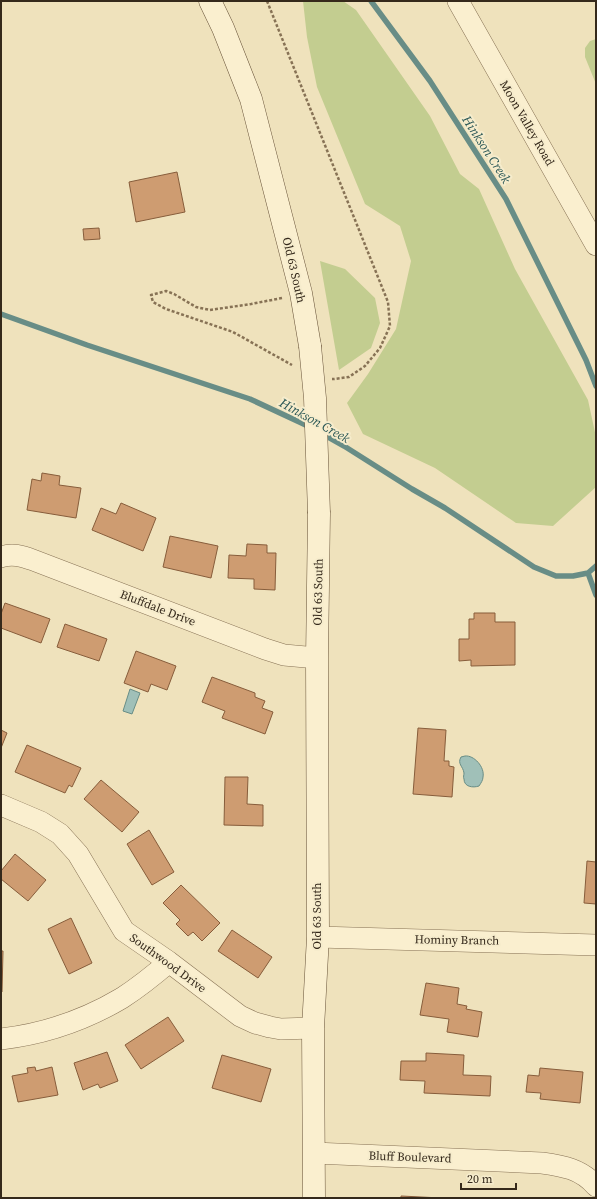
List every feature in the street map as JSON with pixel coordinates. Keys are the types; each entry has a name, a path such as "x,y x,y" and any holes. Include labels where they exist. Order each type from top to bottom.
{"main road":[{"name":"Old 63 South","path":"210,1 223,28 251,99 302,293 310,346 319,513 317,658 318,937 313,1028 314,1198"}],"street":[{"name":"Moon Valley Road","path":"458,1 596,245"},
{"name":"Bluffdale Drive","path":"1,557 6,555 19,555 271,651 284,655 317,658"},
{"name":"Southwood Drive","path":"1,805 41,822 60,834 78,854 124,931 170,962 234,1012 256,1024 281,1029 313,1028"},
{"name":"Hominy Branch","path":"318,937 596,945"},
{"path":"1,1039 23,1036 56,1028 92,1015 124,997 170,962"},
{"name":"Bluff Boulevard","path":"314,1153 542,1163 574,1170 596,1186"}],"green space":[{"path":"303,1 343,1 356,10 430,116 460,174 479,189 515,269 588,400 596,437 596,487 553,526 516,523 435,468 363,434 347,403 368,374 396,329 411,261 400,226 365,204 317,87 307,37"},
{"path":"596,39 596,84 585,57 585,48 590,41"},
{"path":"320,261 345,269 375,298 380,323 371,348 339,370"}],"water":[{"path":"130,689 140,693 132,714 123,711"},
{"path":"461,757 472,757 481,766 483,778 479,786 469,786 464,782 464,773 460,759"}],"building":[{"path":"177,172 185,212 136,222 129,182"},
{"path":"99,228 100,239 84,240 83,229"},
{"path":"42,473 60,476 59,485 81,488 76,518 27,510 32,479 41,481"},
{"path":"121,503 156,518 143,551 92,530 101,508 116,514"},
{"path":"170,536 218,546 211,578 163,567"},
{"path":"247,544 267,545 267,553 276,553 275,590 254,589 254,579 228,578 229,555 246,556"},
{"path":"5,603 50,619 41,643 1,628 1,614"},
{"path":"474,613 495,613 495,622 515,622 515,665 471,666 471,660 459,661 459,639 469,639 469,619 474,619"},
{"path":"65,624 107,639 99,661 57,647"},
{"path":"136,651 176,666 167,690 151,684 148,692 124,683"},
{"path":"212,677 255,693 255,697 265,701 262,708 273,712 265,734 222,718 225,711 202,702"},
{"path":"418,728 446,730 444,761 449,761 449,766 454,767 452,797 413,794"},
{"path":"1,730 7,733 1,748"},
{"path":"27,745 81,768 72,787 69,785 65,793 15,772"},
{"path":"225,777 248,777 247,804 263,805 263,826 224,825"},
{"path":"101,780 139,812 122,832 84,799"},
{"path":"149,830 174,872 152,885 127,844"},
{"path":"15,854 46,880 28,901 1,879 1,871"},
{"path":"587,861 596,862 596,904 584,903"},
{"path":"181,885 220,923 202,941 193,932 188,936 176,924 180,920 163,903"},
{"path":"71,918 92,963 69,974 48,929"},
{"path":"232,930 272,957 258,978 218,951"},
{"path":"1,951 3,951 2,992 1,992"},
{"path":"426,983 459,988 457,1004 467,1006 466,1009 482,1012 478,1037 447,1032 449,1019 420,1015"},
{"path":"168,1017 184,1041 141,1069 125,1045"},
{"path":"107,1052 118,1081 100,1088 98,1084 83,1090 74,1063"},
{"path":"426,1053 464,1055 463,1075 491,1076 490,1096 424,1093 425,1081 400,1080 401,1061 426,1061"},
{"path":"222,1055 271,1069 261,1102 212,1088"},
{"path":"35,1067 36,1071 52,1067 58,1095 18,1102 12,1076 28,1073 27,1068"},
{"path":"540,1068 583,1072 580,1103 540,1099 541,1093 526,1092 528,1075 539,1076"},
{"path":"401,1196 441,1198 401,1198"}],"waterway":[{"name":"Hinkson Creek","path":"371,1 430,81 506,199 586,360 596,386"},
{"name":"Hinkson Creek","path":"1,314 87,345 250,399 310,427"},
{"name":"Hinkson Creek","path":"321,433 445,508 534,567 556,576 573,576 588,573 596,566"},
{"path":"588,573 596,595"}]}
